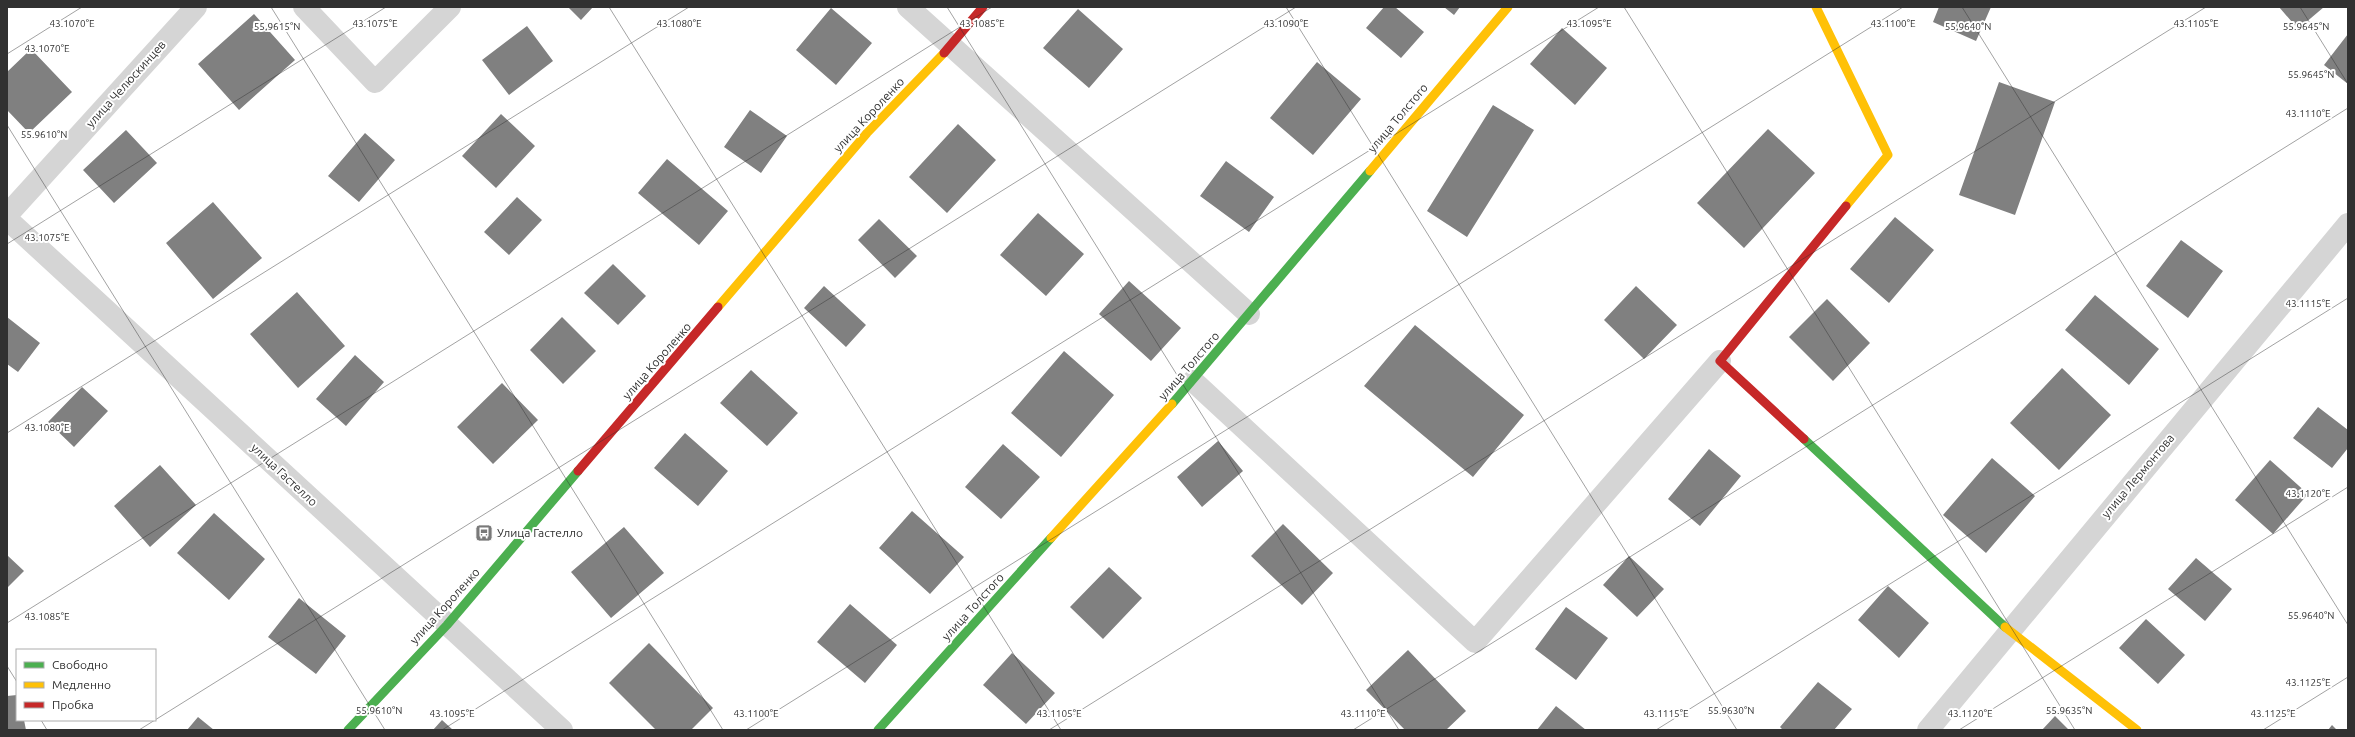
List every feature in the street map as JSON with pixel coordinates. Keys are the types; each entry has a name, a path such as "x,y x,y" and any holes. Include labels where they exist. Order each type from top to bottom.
{"street":[{"name":"улица Челюскинцев","path":"7,215 196,7"},
{"path":"304,7 375,82 450,7"},
{"path":"908,7 1249,314"},
{"name":"улица Короленко","path":"348,730 447,625 867,133 951,45 983,7"},
{"name":"улица Толстого","path":"878,730 1193,381 1508,7"},
{"path":"1193,381 1475,642 1720,361 1888,154 1816,7"},
{"name":"улица Гастелло","path":"7,219 562,730"},
{"name":"улица Лермонтова","path":"1928,730 2348,224"},
{"path":"1720,361 2009,631 2137,730"}],"building":[{"path":"568,7 593,7 581,20"},
{"path":"1384,7 1395,7 1424,32 1401,58 1366,28"},
{"path":"1444,7 1460,7 1454,15"},
{"path":"1939,7 1991,7 1976,41 1933,22"},
{"path":"2279,7 2324,7 2298,29"},
{"path":"831,8 872,43 836,85 796,50"},
{"path":"1078,9 1123,49 1089,88 1043,48"},
{"path":"254,14 295,60 239,110 198,64"},
{"path":"527,26 553,61 509,95 482,60"},
{"path":"1562,28 1607,68 1575,105 1530,64"},
{"path":"2348,34 2348,84 2324,65"},
{"path":"31,49 72,92 29,133 7,110 7,72"},
{"path":"1317,62 1361,99 1313,155 1270,118"},
{"path":"1999,82 2055,102 2015,215 1959,195"},
{"path":"1493,105 1534,130 1467,237 1427,211"},
{"path":"750,110 787,136 761,173 724,147"},
{"path":"501,114 535,146 496,188 462,156"},
{"path":"958,124 996,160 947,213 909,177"},
{"path":"1768,129 1815,173 1744,248 1697,203"},
{"path":"126,130 157,163 114,203 83,170"},
{"path":"365,133 395,160 359,202 328,176"},
{"path":"667,159 728,211 699,245 638,193"},
{"path":"1226,161 1274,197 1249,232 1200,196"},
{"path":"517,197 542,220 509,255 484,232"},
{"path":"213,202 262,258 213,299 166,243"},
{"path":"1038,213 1084,254 1046,296 1000,255"},
{"path":"1895,217 1934,250 1889,303 1850,269"},
{"path":"879,219 917,256 895,278 858,240"},
{"path":"2181,240 2223,271 2188,318 2146,286"},
{"path":"613,264 646,296 618,325 584,293"},
{"path":"1129,281 1181,328 1151,361 1099,314"},
{"path":"824,286 866,325 846,347 804,308"},
{"path":"1636,286 1677,325 1644,359 1604,320"},
{"path":"297,292 345,346 298,388 250,334"},
{"path":"2095,295 2159,349 2129,385 2065,330"},
{"path":"1827,299 1870,343 1833,381 1789,337"},
{"path":"7,317 40,343 18,372 7,364"},
{"path":"562,317 596,351 563,384 530,350"},
{"path":"1415,325 1524,415 1473,477 1364,386"},
{"path":"1064,351 1114,395 1061,457 1011,413"},
{"path":"355,355 384,382 346,426 316,399"},
{"path":"2062,368 2111,415 2059,470 2010,423"},
{"path":"751,370 798,413 767,446 720,403"},
{"path":"502,383 538,420 493,464 457,427"},
{"path":"82,387 108,411 74,447 48,422"},
{"path":"2318,407 2348,430 2348,448 2332,468 2293,438"},
{"path":"685,433 728,471 698,506 654,468"},
{"path":"1218,441 1243,471 1202,507 1177,477"},
{"path":"1003,444 1040,477 1001,519 965,487"},
{"path":"1709,449 1741,476 1700,526 1668,499"},
{"path":"1992,458 2035,496 1986,553 1943,515"},
{"path":"2270,460 2308,494 2273,534 2235,500"},
{"path":"160,465 196,505 150,547 114,506"},
{"path":"912,511 964,557 930,594 879,548"},
{"path":"214,513 265,559 229,600 177,553"},
{"path":"1283,524 1333,573 1302,605 1251,556"},
{"path":"624,527 664,573 611,618 571,572"},
{"path":"7,555 24,571 7,588"},
{"path":"1629,556 1664,589 1637,617 1603,585"},
{"path":"2196,558 2232,589 2205,621 2168,589"},
{"path":"1109,567 1142,598 1103,639 1070,607"},
{"path":"1888,586 1929,623 1899,658 1858,620"},
{"path":"299,598 346,636 316,674 268,637"},
{"path":"850,604 897,645 865,683 817,642"},
{"path":"1566,607 1608,638 1576,680 1535,649"},
{"path":"2146,619 2185,655 2158,684 2119,648"},
{"path":"649,643 713,708 691,730 656,730 609,683"},
{"path":"1408,650 1466,711 1446,730 1405,730 1366,690"},
{"path":"1012,653 1055,693 1026,724 983,685"},
{"path":"1818,682 1852,709 1834,730 1783,730 1780,727"},
{"path":"16,695 16,721 24,721 26,730 7,730 7,696"},
{"path":"1556,706 1586,730 1537,730"},
{"path":"2055,716 2069,730 2042,730"},
{"path":"198,717 214,730 187,730"},
{"path":"442,720 453,730 433,730"},
{"path":"2332,725 2337,730 2328,730"}],"traffic: fast":[{"path":"1172,404 1370,171"},
{"path":"1804,439 2005,627"},
{"path":"348,730 447,625 578,471"},
{"path":"878,730 1051,538"}],"traffic: slow":[{"path":"1370,171 1508,7"},
{"path":"1816,7 1888,155 1846,206"},
{"path":"718,307 867,133 944,53"},
{"path":"1051,538 1172,404"},
{"path":"2005,627 2137,730"}],"traffic: jam":[{"path":"944,53 983,7"},
{"path":"1804,439 1720,361 1846,206"},
{"path":"578,471 718,307"}],"place":[{"name":"Улица Гастелло","path":"484,533"}]}
